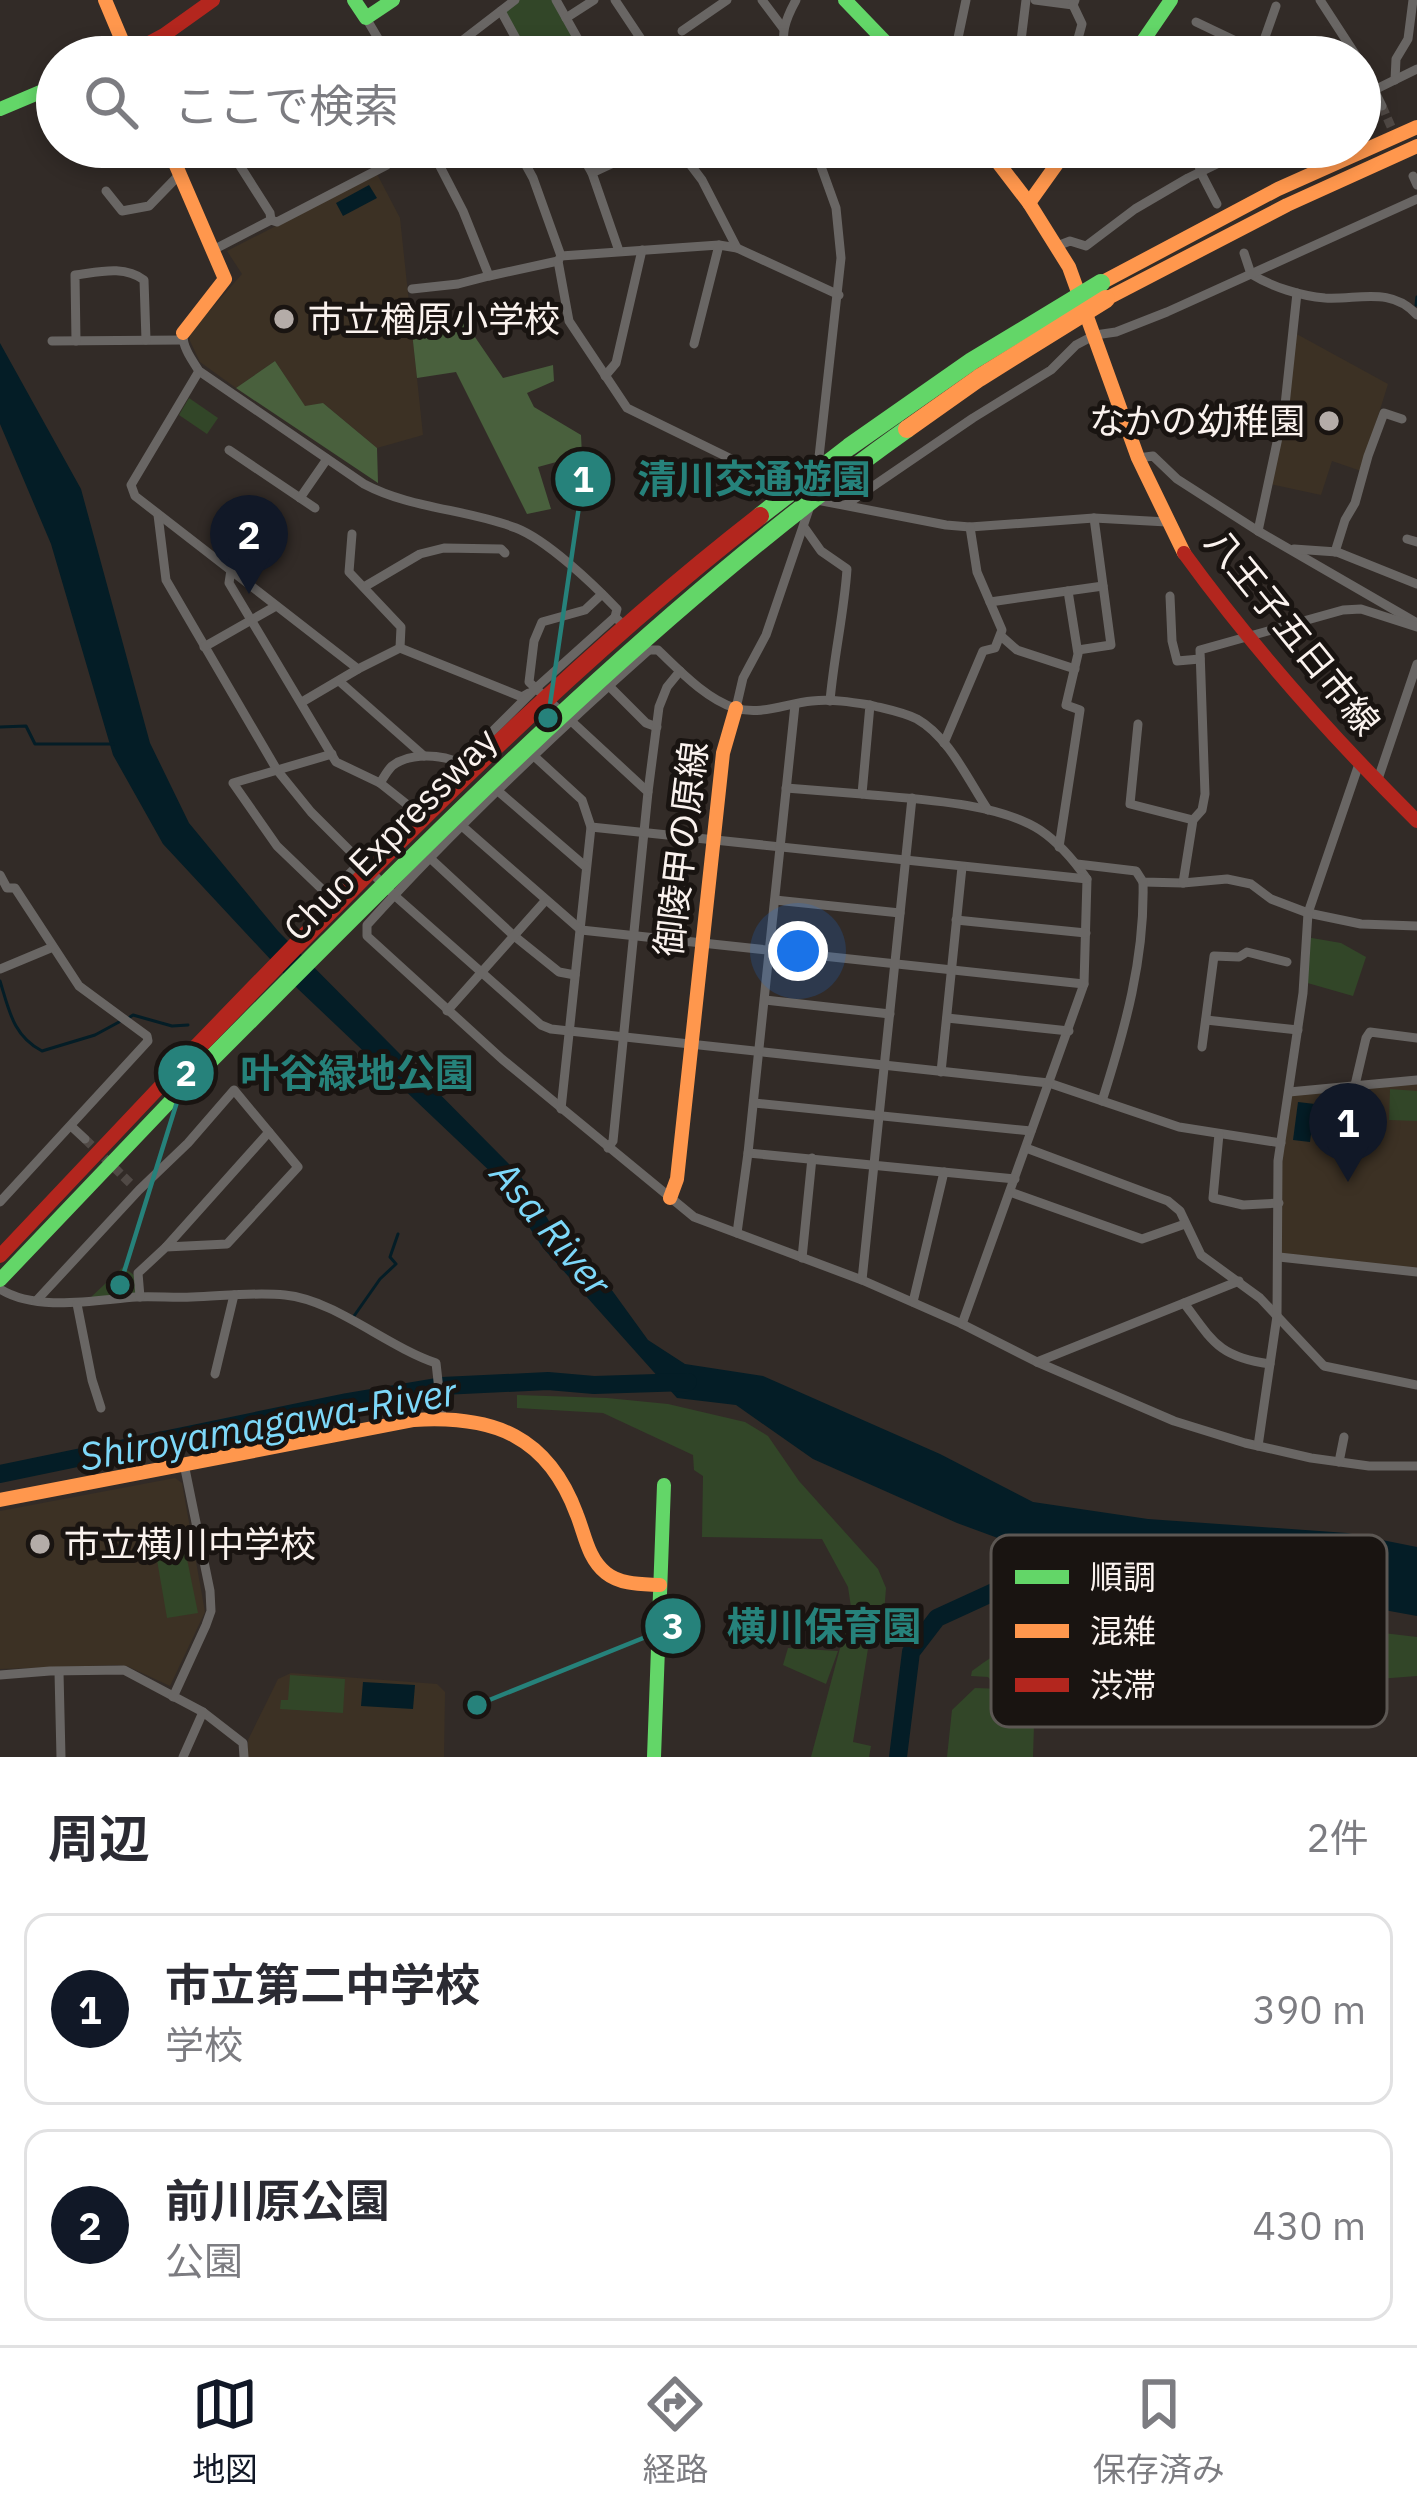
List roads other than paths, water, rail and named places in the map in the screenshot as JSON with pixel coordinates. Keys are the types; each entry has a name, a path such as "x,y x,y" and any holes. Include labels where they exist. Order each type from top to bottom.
{"main road":[{"path":"105,0 119,36"},
{"path":"162,36 213,0"},
{"path":"354,0 366,18 393,0"},
{"path":"845,0 880,36"},
{"path":"1147,36 1172,0"},
{"path":"0,109 36,94"},
{"name":"Chuo Expressway","path":"1381,143 1417,127"},
{"name":"Chuo Expressway","path":"1381,162 1417,146"},
{"path":"176,168 225,280 183,336"},
{"name":"八王子五日市線","path":"1007,168 1057,246 1095,335 1138,458 1195,569 1358,764 1417,821"},
{"path":"1029,203 1055,168"},
{"name":"Chuo Expressway","path":"195,1063 647,635 750,548 1103,291 1258,199 1326,168"},
{"name":"Chuo Expressway","path":"2,1274 420,820 634,619 738,531 836,454 1057,308 1369,168"},
{"name":"御陵甲の原線","path":"670,1198 677,1179 723,753 736,708"},
{"path":"0,1500 442,1410 488,1422 530,1444 561,1478 599,1566 629,1583 660,1585"},
{"path":"654,1757 664,1485"}],"street":[{"path":"468,36 514,0"},
{"path":"556,0 576,36"},
{"path":"566,18 594,0"},
{"path":"615,0 639,36"},
{"path":"682,31 726,0"},
{"path":"762,0 783,28"},
{"path":"782,36 796,0"},
{"path":"958,36 966,0"},
{"path":"1023,36 1030,0 1074,2 1082,24 1079,36"},
{"path":"1320,0 1343,36"},
{"path":"1395,80 1396,59 1408,40 1413,0"},
{"path":"1264,36 1274,2"},
{"path":"501,11 515,36"},
{"path":"366,18 376,36"},
{"path":"1196,22 1223,36"},
{"path":"1381,87 1417,69"},
{"path":"241,168 271,220"},
{"path":"213,250 381,168"},
{"path":"441,168 489,276"},
{"path":"528,168 560,259 569,321 627,408 812,499 970,527 1094,518 1167,522"},
{"path":"589,168 619,251"},
{"path":"592,173 602,168"},
{"path":"692,168 737,248"},
{"name":"御陵甲の原線","path":"736,708 743,678 766,635 805,524 823,438 842,258 836,208 822,168"},
{"path":"1200,168 1217,204"},
{"path":"1057,246 1070,241 1085,246 1135,209 1211,168"},
{"path":"106,191 122,212 149,206 179,175"},
{"path":"848,504 1051,370 1076,345 1168,312 1417,199"},
{"path":"412,289 458,284 560,259 718,245 737,248 839,295"},
{"path":"694,344 718,245"},
{"path":"605,376 616,363 642,250"},
{"path":"1244,253 1251,274 1297,293 1392,298 1417,315"},
{"path":"76,341 75,274 120,270 144,280 146,340"},
{"path":"1258,531 1282,421 1297,293"},
{"path":"52,341 183,336 199,371 379,492 522,530 617,609 615,617 536,688 328,895 277,846 233,783 332,754"},
{"path":"199,371 131,485 135,496 358,669"},
{"path":"1335,551 1384,413 1402,419"},
{"path":"229,450 245,467 315,508"},
{"path":"1138,458 1153,456 1177,479 1258,531 1417,625"},
{"path":"300,498 327,458"},
{"path":"158,515 166,580 277,770 311,812 394,895 541,1025 1049,1083 1179,1126 1281,1143"},
{"path":"1078,650 1111,645 1094,518"},
{"path":"805,524 821,551 848,569 830,701"},
{"path":"944,743 983,651 995,648 1002,630 977,572 970,527"},
{"path":"352,534 349,572 401,627 400,648"},
{"path":"364,587 420,554 444,548 501,549 505,553"},
{"path":"1288,549 1335,551 1417,584"},
{"path":"231,570 229,583 336,762 380,783 414,810"},
{"path":"989,602 1103,586"},
{"path":"1058,847 1080,710 1066,705 1078,650 1068,591"},
{"path":"602,594 585,610 542,622 534,641 529,682 648,792"},
{"path":"1170,596 1177,661 1199,659"},
{"path":"204,647 277,606"},
{"path":"1184,883 1192,820 1202,810 1205,794 1200,650 1342,610 1417,625"},
{"path":"615,617 649,650"},
{"path":"1000,635 1017,650 1075,668"},
{"path":"302,703 400,648 522,697 536,688"},
{"path":"988,810 944,743 911,716 830,701 736,708 680,671 658,650 649,650 462,826 365,932 561,1109 694,1217 862,1280 1174,1421 1258,1446 1339,1462 1417,1466"},
{"path":"1377,782 1417,664"},
{"path":"608,1148 614,1141 659,707 667,686 680,671"},
{"path":"339,681 424,755"},
{"path":"608,686 646,723 657,727"},
{"path":"737,1233 795,705"},
{"path":"862,794 871,705"},
{"path":"1138,724 1130,804 1192,820"},
{"path":"380,783 394,764 424,755 462,764"},
{"path":"534,756 582,800 591,827 561,1109"},
{"path":"1258,1446 1277,1316 1281,1143 1298,1030 1308,913 1358,764"},
{"path":"786,788 1000,812 1041,830 1087,879 1084,985 962,1324"},
{"path":"498,791 586,867"},
{"path":"862,1280 912,799"},
{"path":"462,826 580,930 1084,985"},
{"path":"591,827 1087,879"},
{"path":"430,859 559,972 575,975"},
{"path":"1077,864 1136,871 1143,882 1144,924 1127,1023 1102,1101"},
{"path":"941,1072 962,866"},
{"path":"0,875 3,888 15,889 79,986 148,1041 0,1202"},
{"path":"1143,882 1228,879 1251,884 1271,899 1308,913 1361,924 1417,926"},
{"path":"775,900 900,914"},
{"path":"447,1010 545,901"},
{"path":"956,920 1086,933"},
{"path":"0,970 53,947"},
{"path":"1202,1047 1214,956 1239,957 1247,952 1287,962"},
{"path":"765,1000 890,1014"},
{"path":"947,1018 1069,1031"},
{"path":"1206,1020 1298,1030"},
{"path":"1354,1085 1370,1032 1417,1038"},
{"path":"1289,1091 1417,1080"},
{"path":"37,1300 135,1187 188,1144 234,1090 298,1167 227,1244 166,1247"},
{"path":"754,1103 1031,1131"},
{"path":"71,1126 85,1139"},
{"path":"140,1297 138,1273 269,1132"},
{"path":"1219,1134 1213,1198 1243,1205 1279,1202"},
{"path":"1026,1148 1168,1201 1180,1211 1202,1255 1239,1281 1324,1366 1417,1385"},
{"path":"748,1153 1015,1179"},
{"path":"802,1258 812,1158"},
{"path":"913,1302 944,1172"},
{"path":"1010,1192 1142,1239 1185,1224"},
{"path":"1279,1257 1417,1272"},
{"path":"2,1274 4,1293 77,1304 140,1297 307,1298 436,1363 442,1410"},
{"path":"1037,1363 1239,1281"},
{"path":"215,1374 234,1295"},
{"path":"1184,1303 1218,1348 1244,1361 1270,1364"},
{"path":"77,1304 101,1408"},
{"path":"1339,1462 1344,1436"},
{"path":"173,1696 211,1611 184,1464"},
{"path":"0,1675 124,1670 202,1712 243,1743 244,1757"},
{"path":"58,1672 61,1757"},
{"path":"183,1757 202,1712"}],"water":[{"path":"369,185 377,198 343,216 336,203"},
{"name":"Asa River","path":"0,343 81,489 150,743 189,823 278,931 520,1175 549,1221 606,1282 648,1340 685,1364 763,1376 940,1454 1033,1502 1148,1519 1357,1535 991,1536 813,1459 736,1405 677,1398 543,1248 495,1176 298,989 163,844 113,755 51,544 0,424"},
{"path":"1298,1102 1315,1104 1310,1142 1293,1140"},
{"path":"1387,1541 1417,1547 1417,1616 1387,1611"},
{"path":"363,1682 415,1685 413,1709 361,1706"}],"waterway":[{"path":"1416,305 1417,297"},
{"path":"0,727 26,726 35,744 113,744"},
{"path":"0,981 18,1030 42,1051 95,1035 119,1022"},
{"path":"130,1017 188,1025"},
{"path":"354,1316 396,1264 390,1257 398,1234"},
{"name":"Shiroyamagawa-River","path":"0,1474 442,1386 688,1382"},
{"path":"898,1757 911,1652 937,1618 991,1593"}],"tunnel":[{"path":"1382,106 1396,138"},
{"path":"85,1139 130,1183"}],"place":[{"name":"市立楢原小学校","path":"284,319"},
{"name":"なかの幼稚園","path":"1329,421"},
{"name":"前川原公園","path":"249,594"},
{"name":"清川交通遊園","path":"548,718"},
{"name":"市立第二中学校","path":"1348,1182"},
{"name":"叶谷緑地公園","path":"120,1285"},
{"name":"市立横川中学校","path":"40,1544"},
{"name":"横川保育園","path":"477,1705"}]}
